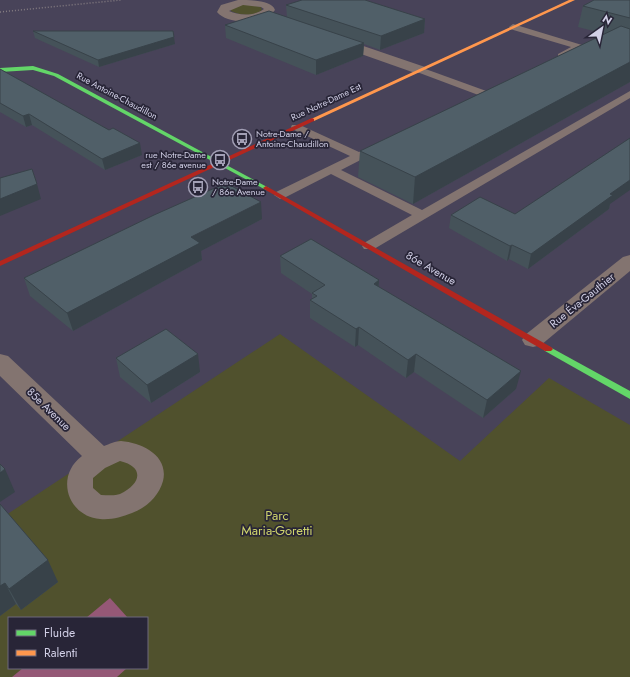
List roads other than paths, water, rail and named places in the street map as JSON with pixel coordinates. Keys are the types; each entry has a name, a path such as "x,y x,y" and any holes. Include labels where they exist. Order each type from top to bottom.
{"main road":[{"name":"Rue Notre-Dame Est","path":"0,264 573,0"},
{"name":"Rue Antoine-Chaudillon","path":"0,70 25,68 49,72 220,163"},
{"name":"86e Avenue","path":"220,163 280,195 630,395"}],"street":[{"path":"262,15 276,20"},
{"path":"320,35 420,70"},
{"name":"Rue Éva-Gauthier","path":"533,340 630,261"},
{"name":"85e Avenue","path":"0,362 99,457"}],"lane":[{"path":"513,27 582,45 552,60"},
{"path":"420,70 488,92 471,100"},
{"path":"369,246 630,94"},
{"path":"296,127 359,156"},
{"path":"280,195 387,142"},
{"path":"332,170 422,215"}],"railway":[{"path":"0,12 121,0"}],"place":[{"name":"Notre-Dame / Antoine-Chaudillon","path":"242,139"},
{"name":"rue Notre-Dame est / 86e avenue","path":"220,160"},
{"name":"Notre-Dame / 86e Avenue","path":"198,187"}],"park label":[{"name":"Parc Maria-Goretti","path":"277,522"}]}
